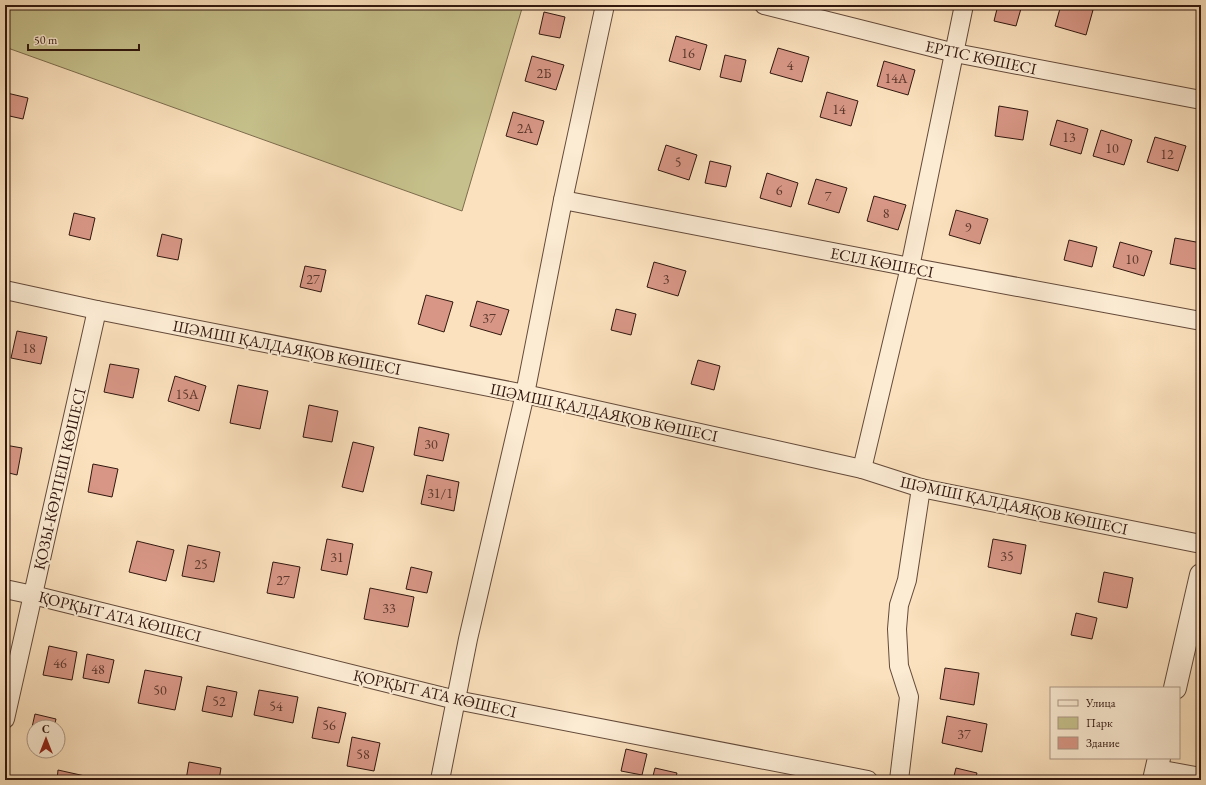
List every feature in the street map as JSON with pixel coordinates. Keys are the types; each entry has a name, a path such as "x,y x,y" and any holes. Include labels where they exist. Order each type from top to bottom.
{"street":[{"path":"440,780 468,639 525,394 605,5"},
{"name":"ЕРТІС КӨШЕСІ","path":"764,5 955,53 1201,100"},
{"path":"862,469 910,267 964,5"},
{"name":"ЕСІЛ КӨШЕСІ","path":"564,200 910,267 1201,321"},
{"name":"ШӘМШІ ҚАЛДАЯҚОВ КӨШЕСІ","path":"5,290 97,310 525,394 862,469 921,488 1201,544"},
{"name":"ҚОЗЫ-КӨРПЕШ КӨШЕСІ","path":"5,719 97,310"},
{"path":"898,780 909,697 899,666 897,629 899,605 907,580 921,488"},
{"path":"1175,687 1201,575"},
{"name":"ҚОРҚЫТ АТА КӨШЕСІ","path":"5,589 456,700 868,780"},
{"path":"1157,769 1201,777"}],"green space":[{"path":"5,5 523,5 462,211 5,47"}],"building":[{"path":"915,5 915,8 900,6"},
{"path":"998,5 1022,5 1016,26 994,21"},
{"path":"1061,5 1076,5 1093,10 1086,35 1055,26"},
{"path":"544,12 565,17 560,38 539,34"},
{"path":"676,36 707,45 700,70 669,61"},
{"path":"778,48 809,57 802,82 770,73"},
{"path":"725,55 746,60 741,82 720,77"},
{"path":"532,56 564,65 556,90 525,81"},
{"path":"884,61 915,70 908,95 877,86"},
{"path":"827,92 858,101 851,126 820,117"},
{"path":"7,93 28,98 23,119 5,115"},
{"path":"999,106 1028,111 1023,140 995,136"},
{"path":"513,112 544,121 537,145 506,136"},
{"path":"1057,120 1088,129 1081,154 1050,145"},
{"path":"1101,130 1132,140 1124,165 1093,156"},
{"path":"1155,137 1186,146 1178,171 1147,162"},
{"path":"666,145 697,155 689,180 658,170"},
{"path":"710,161 731,166 726,187 705,183"},
{"path":"767,173 798,183 791,207 760,198"},
{"path":"816,179 847,188 839,213 808,204"},
{"path":"874,196 906,205 898,230 867,221"},
{"path":"956,210 988,219 980,244 949,235"},
{"path":"74,213 95,218 90,240 69,235"},
{"path":"162,234 182,239 178,260 157,256"},
{"path":"1175,238 1201,243 1201,270 1170,264"},
{"path":"1069,240 1097,247 1092,267 1064,260"},
{"path":"1120,242 1152,251 1144,276 1113,267"},
{"path":"654,262 686,271 678,296 647,287"},
{"path":"305,266 326,270 321,292 300,287"},
{"path":"426,295 453,302 444,332 418,324"},
{"path":"477,301 509,310 501,335 470,326"},
{"path":"616,309 636,314 631,335 611,330"},
{"path":"17,331 47,337 41,364 11,358"},
{"path":"698,360 720,366 714,390 691,384"},
{"path":"110,364 139,369 133,398 104,392"},
{"path":"175,376 206,386 199,411 168,401"},
{"path":"238,385 268,391 260,429 230,423"},
{"path":"309,405 338,411 332,442 303,437"},
{"path":"419,427 449,434 443,461 414,455"},
{"path":"353,442 374,447 363,492 342,487"},
{"path":"5,445 22,448 17,475 5,472"},
{"path":"93,464 118,469 112,497 88,492"},
{"path":"427,475 459,482 454,511 421,504"},
{"path":"327,539 353,544 347,575 321,570"},
{"path":"993,539 1026,545 1021,574 988,567"},
{"path":"137,541 174,550 166,581 129,572"},
{"path":"188,545 220,552 214,582 182,576"},
{"path":"273,562 300,567 294,598 267,593"},
{"path":"411,567 432,572 427,593 406,589"},
{"path":"1104,572 1133,578 1127,608 1098,602"},
{"path":"370,588 414,597 408,627 364,619"},
{"path":"1076,613 1097,618 1092,639 1071,635"},
{"path":"49,646 77,652 72,680 43,675"},
{"path":"87,654 114,660 109,683 83,678"},
{"path":"945,668 979,673 974,705 940,699"},
{"path":"145,670 182,677 175,710 138,703"},
{"path":"207,686 237,692 232,717 202,711"},
{"path":"259,690 298,697 293,723 254,715"},
{"path":"318,707 346,713 339,743 312,738"},
{"path":"35,714 56,719 34,719"},
{"path":"947,716 987,724 982,752 942,743"},
{"path":"352,737 380,743 374,771 347,766"},
{"path":"626,749 647,754 642,775 621,771"},
{"path":"189,762 221,768 219,780 186,780"},
{"path":"655,768 677,773 675,780 652,780"},
{"path":"956,768 977,773 975,780 953,780"},
{"path":"58,770 94,778 94,780 57,780"}]}
